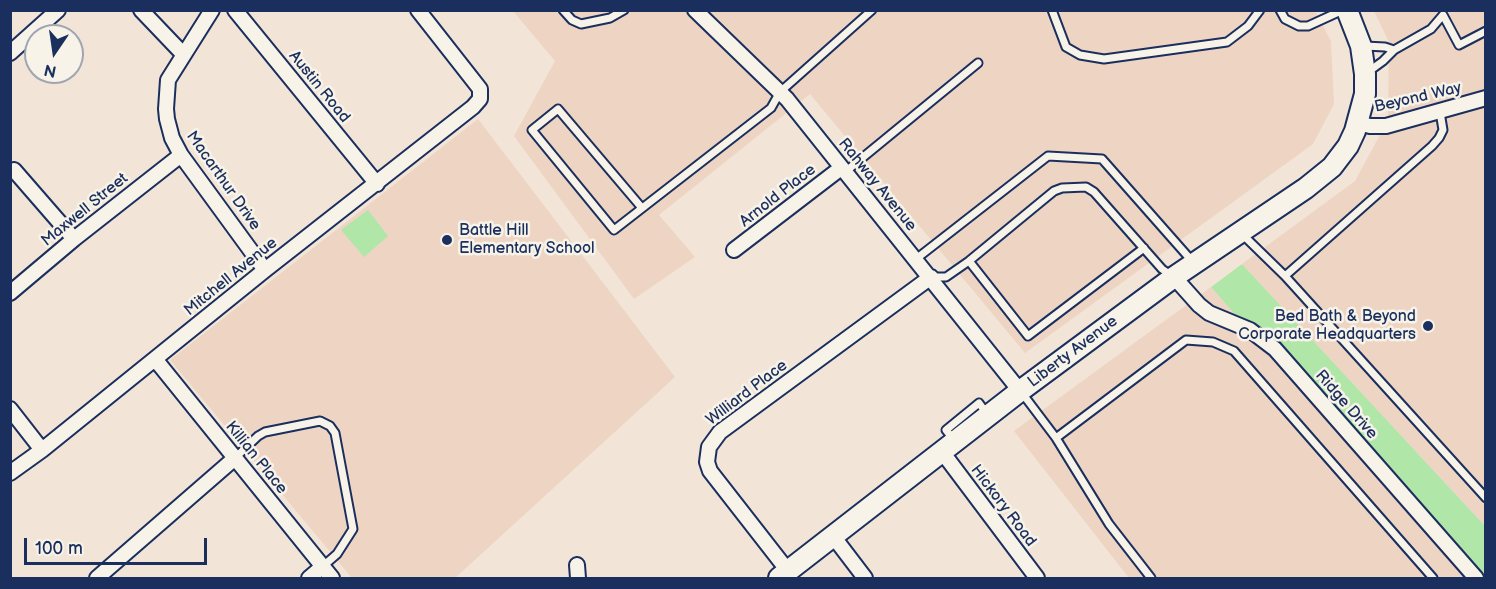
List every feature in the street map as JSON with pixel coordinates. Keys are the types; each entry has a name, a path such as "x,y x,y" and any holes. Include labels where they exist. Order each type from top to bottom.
{"street":[{"path":"10,53 58,10"},
{"path":"141,10 183,54"},
{"name":"Macarthur Drive","path":"212,10 168,80 166,109 172,138 181,155 265,270"},
{"name":"Austin Road","path":"235,10 376,184"},
{"name":"Mitchell Avenue","path":"10,473 42,450 265,270 473,107 480,99 480,89 418,10"},
{"name":"Rahway Avenue","path":"695,10 780,92 931,277 1020,391"},
{"name":"Liberty Avenue","path":"783,575 950,448 1020,391 1174,277 1325,174 1348,146 1364,101 1365,74 1361,46 1345,10"},
{"name":"Beyond Way","path":"1358,123 1382,127 1485,98"},
{"name":"Maxwell Street","path":"10,293 74,239 181,155"},
{"path":"14,170 74,239"},
{"name":"Arnold Place","path":"734,250 843,170"},
{"name":"Williard Place","path":"783,575 710,471 707,462 709,447 720,432 931,277"},
{"name":"Ridge Drive","path":"1174,277 1209,313 1250,330 1275,349 1476,579"},
{"name":"Killian Place","path":"155,359 332,579"},
{"path":"10,409 42,450"},
{"name":"Hickory Road","path":"950,448 1038,579"},
{"path":"97,579 235,458"},
{"path":"833,536 865,579"},
{"path":"309,579 322,567"}],"lane":[{"path":"563,10 572,20 581,24 610,18 624,10"},
{"path":"642,208 558,109 532,130 614,230 771,108 780,92 872,10"},
{"path":"1052,10 1066,47 1080,55 1104,59 1227,42 1248,26 1260,10"},
{"path":"1281,10 1285,19 1299,26 1308,26 1345,10"},
{"path":"1365,74 1394,50 1431,29 1446,13 1459,45 1485,31"},
{"path":"1361,46 1385,47 1394,50"},
{"path":"843,170 978,63"},
{"path":"1285,276 1432,146 1443,130 1440,112"},
{"path":"916,259 1048,156 1102,159 1194,263"},
{"path":"931,277 946,277 969,261 1054,191 1062,188 1086,187 1094,192 1162,269 1174,277"},
{"path":"1240,232 1285,276 1485,498"},
{"path":"969,261 1028,336 1144,248"},
{"path":"1056,438 1186,340 1213,342 1234,351 1430,576 1421,579"},
{"path":"1020,391 1056,438 1109,524 1150,579"},
{"path":"235,458 258,436 266,432 320,421 330,426 335,433 353,529 337,554 322,567"}],"shaded area":[{"path":"513,11 1315,11 1331,41 1334,104 1313,144 1025,353 810,94 659,215 695,257 634,299 514,136 555,61"},
{"path":"1374,11 1485,11 1485,526 1242,264 1355,181 1388,120 1389,42"},
{"name":"Battle Hill Elementary School","path":"478,119 675,377 455,578 352,578 170,360"},
{"path":"1211,287 1465,578 1129,578 1014,431"}],"green space":[{"path":"368,210 388,236 364,257 341,230"},
{"path":"1242,264 1485,526 1485,578 1465,578 1211,287"}],"place":[{"name":"Battle Hill Elementary School","path":"447,240"},
{"name":"Bed Bath & Beyond Corporate Headquarters","path":"1428,326"}]}
